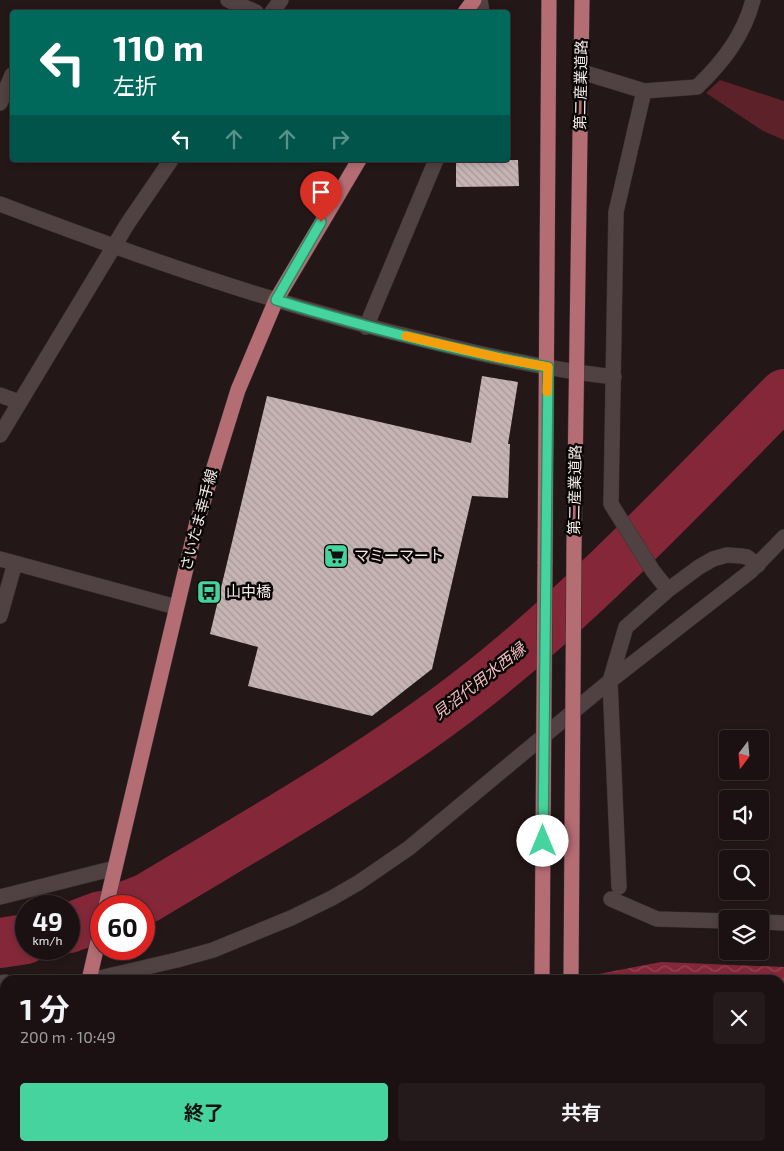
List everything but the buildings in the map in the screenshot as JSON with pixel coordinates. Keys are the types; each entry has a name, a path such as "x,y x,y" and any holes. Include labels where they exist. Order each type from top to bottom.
{"main road":[{"name":"第二産業道路","path":"542,975 548,367 549,0"},
{"name":"第二産業道路","path":"571,975 574,545 582,0"},
{"name":"さいたま幸手線","path":"109,895 197,522 238,390 276,300 358,162"},
{"path":"91,975 94,960"}],"street":[{"path":"228,0 251,10"},
{"path":"582,72 644,91 698,87 716,69 735,45 754,0"},
{"path":"0,103 10,80"},
{"path":"644,91 616,212 611,504 668,590"},
{"path":"0,435 114,247 170,162"},
{"path":"366,327 435,162"},
{"path":"0,204 114,247 366,327 500,358 577,372 614,376"},
{"path":"0,395 19,402"},
{"path":"112,975 213,950 292,918 341,893 384,866 409,848 610,680 751,571 784,537"},
{"path":"719,921 657,919 615,893 610,680 626,627 668,590 705,562 720,556 734,555 747,557 758,564"},
{"path":"0,559 176,607"},
{"path":"0,616 15,564"},
{"path":"0,897 115,868"},
{"path":"769,922 784,923"}],"shaded area":[{"path":"720,80 784,101 784,140 763,131 706,93"}],"water":[{"path":"661,962 784,967 784,975 593,975"}],"waterway":[{"name":"見沼代用水西縁","path":"152,895 355,772 474,688 556,619 595,583 784,394"},
{"name":"見沼代用水西縁","path":"80,924 90,920"},
{"name":"見沼代用水西縁","path":"0,943 15,941"}],"slow traffic":[{"path":"406,336 548,367 547,392"}],"place":[{"name":"マミーマート","path":"336,556"},
{"name":"山中橋","path":"209,592"}],"route":[{"path":"321,222 276,300 366,327 500,358 548,367 543,841"}]}
